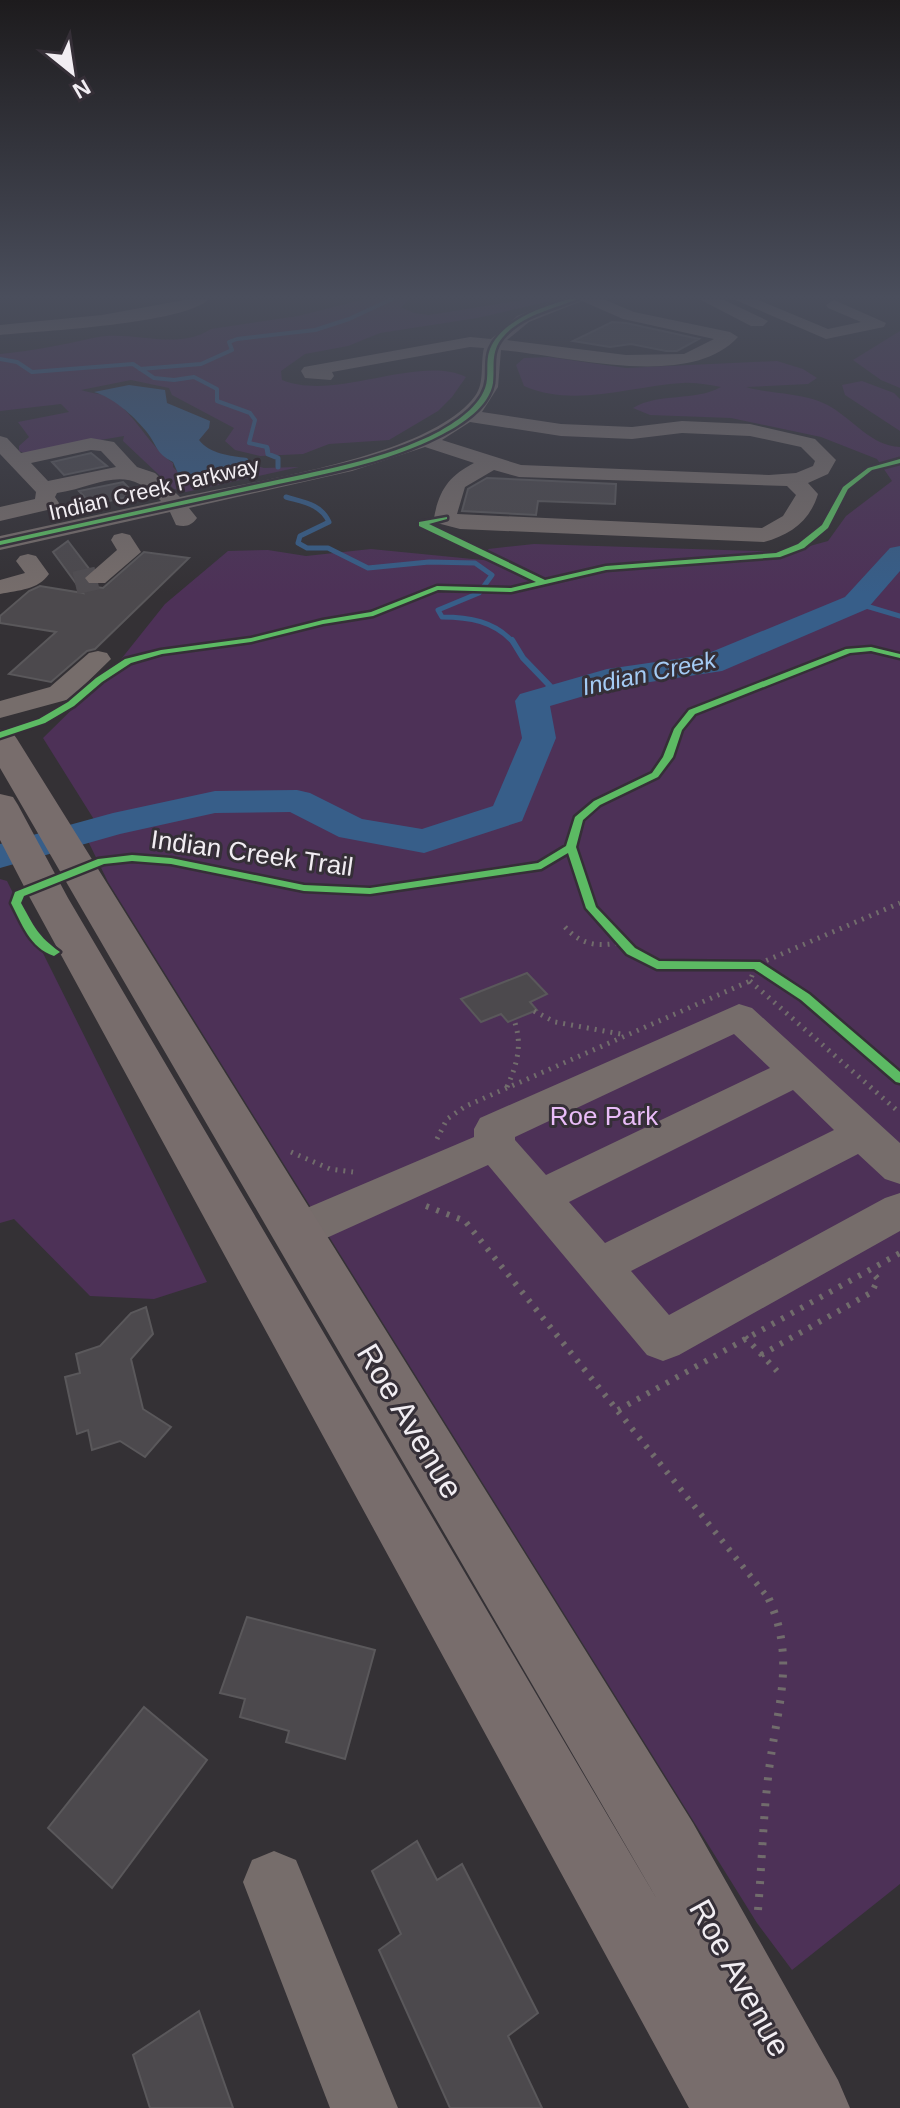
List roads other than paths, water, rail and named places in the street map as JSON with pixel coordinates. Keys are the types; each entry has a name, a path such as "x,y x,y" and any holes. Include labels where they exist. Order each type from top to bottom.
{"main road":[{"name":"Roe Avenue","path":"0,739 17,800 270,1238 731,2108"},
{"name":"Roe Avenue","path":"270,1238 675,1861 810,2108"}],"street":[{"name":"Indian Creek Parkway","path":"0,543 345,467 423,440 467,416 484,397"},
{"path":"423,440 519,471 793,480 821,470 826,460 808,443 773,434 718,427 657,428 632,433 561,430 467,416"},
{"path":"461,453 512,423"},
{"path":"11,456 99,447 127,473"},
{"path":"11,456 46,495"},
{"path":"491,463 461,478 449,492 445,518 504,524 764,535 781,530 805,504 807,494 793,480"},
{"path":"0,510 127,473 144,475 186,518 174,529 112,542 129,552 97,578"},
{"path":"0,524 63,511 84,498 152,483"},
{"path":"0,587 39,573 57,554"},
{"path":"0,567 39,573"},
{"path":"0,710 60,693 98,659"},
{"path":"900,1168 739,1017 494,1129 495,1145 663,1341 734,1324 900,1210"},
{"path":"540,1197 808,1082"},
{"path":"600,1266 863,1133"},
{"path":"270,1238 495,1145"},
{"path":"274,1882 364,2108"}],"water":[{"path":"107,397 166,397 167,403 210,421 209,428 199,440 204,445 221,454 247,458 251,463 217,477 198,480 180,478 173,462 160,452 135,419"}],"waterway":[{"path":"217,397 217,401 250,413 255,420 249,443 267,448"},
{"path":"267,448 268,454 278,458 278,467"},
{"path":"286,497 316,507 329,522 300,536 298,543 307,548 328,548 368,568 429,562 475,563 492,575 479,593 438,610 442,617 471,619 489,625 513,642"},
{"name":"Indian Creek","path":"0,856 113,824 215,802 297,801 352,829 424,841 509,813 539,738 532,701 607,679 711,664 856,603 900,554"},
{"path":"856,603 900,616"},
{"path":"512,640 523,658 550,686 538,699"}],"tunnel":[{"path":"75,583 97,578"}],"park label":[{"name":"Roe Park","path":"604,1116"}]}
